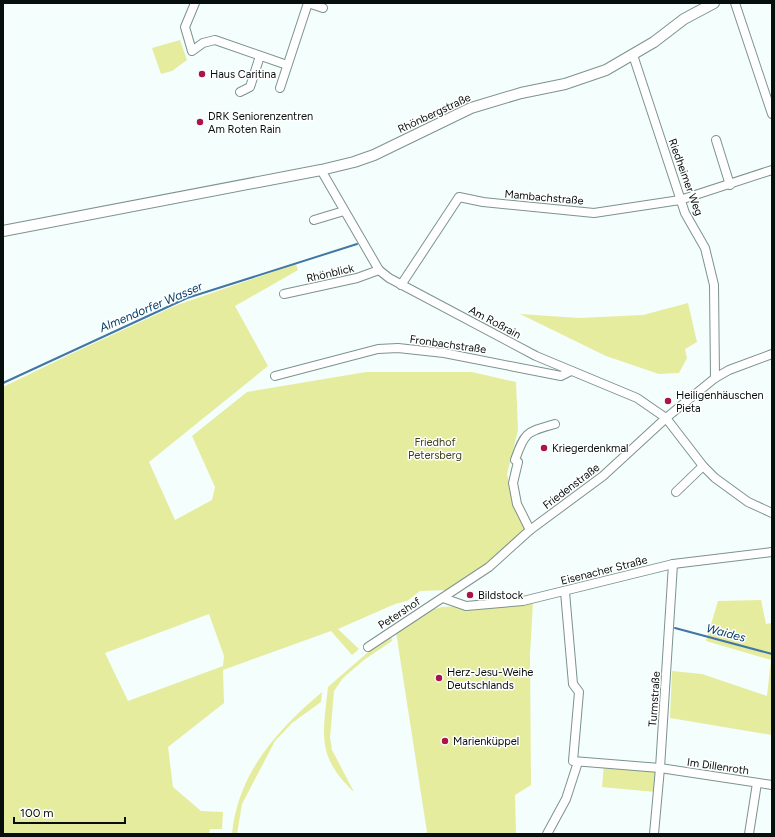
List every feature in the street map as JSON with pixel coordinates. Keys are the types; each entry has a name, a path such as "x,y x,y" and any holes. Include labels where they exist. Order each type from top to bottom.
{"street":[{"path":"195,3 185,27 192,51 203,42 215,40 287,65"},
{"path":"280,88 308,3 323,8"},
{"name":"Rhönbergstraße","path":"3,231 348,164 374,155 471,108 521,93 551,88 586,78 606,70 633,55 684,20 714,3"},
{"path":"735,3 772,114"},
{"name":"Riedheimer Weg","path":"633,55 680,200 688,220 703,242 714,285 715,378"},
{"path":"240,92 250,87 260,56"},
{"path":"716,140 730,185"},
{"name":"Am Roßrain","path":"321,170 379,270 402,285 536,356 638,398 666,418 702,466 715,478 748,502 772,513"},
{"name":"Mambachstraße","path":"402,285 459,197 483,202 594,213 680,200 730,185 772,170"},
{"path":"314,220 344,211"},
{"name":"Rhönblick","path":"284,294 357,278 379,270"},
{"name":"Fronbachstraße","path":"275,376 378,349 398,348 444,353 561,376 571,371"},
{"name":"Friedenstraße","path":"443,598 489,567 530,530 603,476 666,418 715,378 729,370 772,354"},
{"path":"530,530 517,504 513,483 518,462 515,460 522,441 530,432 555,424"},
{"path":"676,492 702,466"},
{"name":"Eisenacher Straße","path":"443,598 466,606 523,601 565,592 673,564 772,552"},
{"name":"Turmstraße","path":"654,834 660,768 673,564"},
{"path":"565,592 573,684 579,692 573,760 578,762 660,768"},
{"name":"Petershof","path":"368,647 443,598"},
{"path":"547,834 566,799 578,762"},
{"name":"Im Dillenroth","path":"660,768 772,785"},
{"path":"749,834 757,783"}],"green space":[{"path":"180,40 187,60 172,71 161,74 152,48"},
{"name":"Friedhof Petersberg","path":"296,264 298,270 235,306 268,366 149,462 175,520 212,500 215,487 192,436 247,392 366,372 472,372 516,382 518,430 507,474 515,507 527,530 487,565 450,590 420,591 407,601 395,604 338,629 359,649 352,655 331,631 223,670 224,703 168,747 173,787 201,811 223,812 222,829 210,829 209,834 3,834 3,387 177,305","holes":["209,614 224,656 223,666 128,701 105,653"]},
{"path":"688,303 697,342 685,349 687,358 679,373 659,374 606,356 520,314 579,318 643,315"},
{"path":"761,600 766,624 772,623 772,735 670,718 672,671 702,674 767,696 771,660 706,641 718,601"},
{"path":"533,602 530,654 531,785 515,795 516,834 425,834 427,832 396,632 431,610 442,607"},
{"path":"391,636 392,641 364,660 343,678 334,691 330,737 332,750 354,792 333,767 325,744 324,732 328,687 375,646"},
{"path":"322,692 321,702 292,723 275,741 242,804 237,834 232,834 242,791 262,754 290,722"},
{"path":"604,764 656,769 655,792 602,787"}],"waterway":[{"name":"Almendorfer Wasser","path":"3,383 187,298 357,244"},
{"name":"Waides","path":"675,628 772,654"}],"place":[{"name":"Haus Caritina","path":"202,74"},
{"name":"DRK Seniorenzentren Am Roten Rain","path":"200,122"},
{"name":"Heiligenhäuschen Pieta","path":"668,401"},
{"name":"Kriegerdenkmal","path":"544,448"},
{"name":"Bildstock","path":"470,595"},
{"name":"Herz-Jesu-Weihe Deutschlands","path":"439,678"},
{"name":"Marienküppel","path":"445,741"}]}
